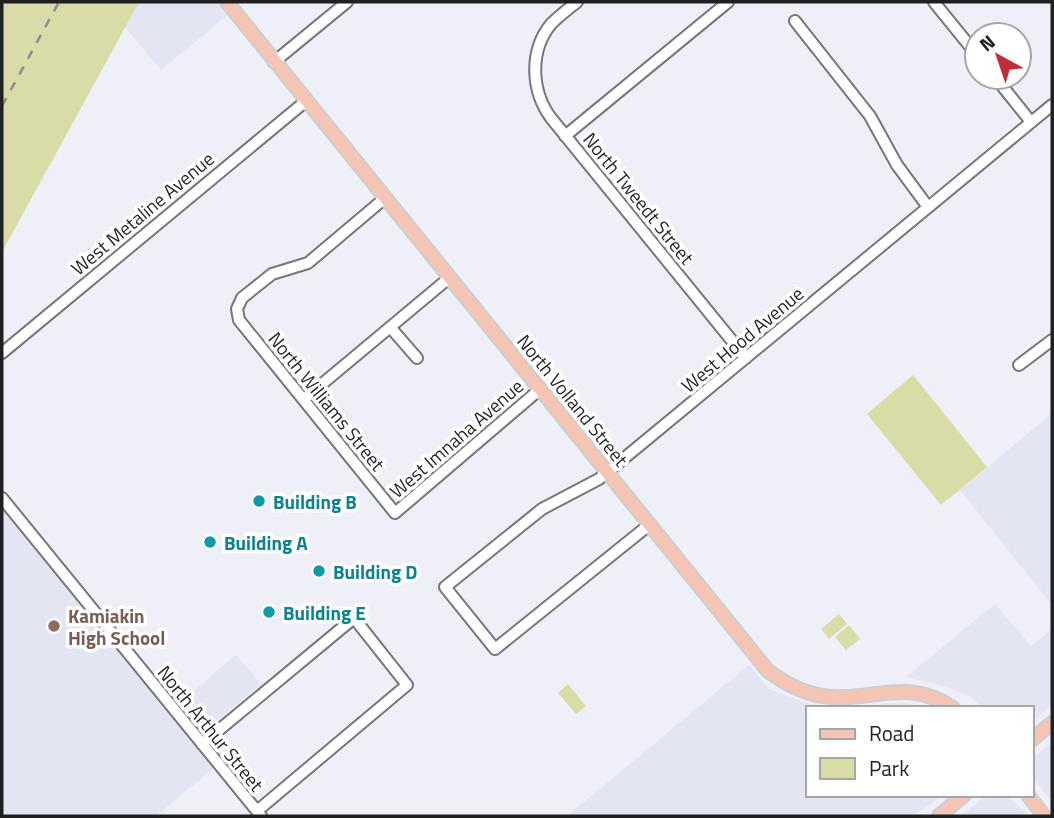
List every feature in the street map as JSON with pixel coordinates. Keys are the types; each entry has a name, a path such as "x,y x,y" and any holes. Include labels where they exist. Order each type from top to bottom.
{"main road":[{"name":"North Volland Street","path":"227,2 762,665 785,683 807,692 831,697 895,691 917,693 950,706"},
{"path":"1033,738 1052,723"},
{"path":"939,816 962,797"},
{"path":"1031,799 1044,816"}],"street":[{"path":"274,62 347,2"},
{"name":"North Tweedt Street","path":"577,2 552,24 538,48 535,71 537,92 544,109 746,358"},
{"path":"565,136 728,2"},
{"path":"934,2 963,38"},
{"path":"795,21 870,116 897,165 928,207"},
{"path":"1006,91 1031,122"},
{"name":"West Metaline Avenue","path":"2,353 306,101"},
{"name":"West Hood Avenue","path":"649,525 495,649 445,587 542,509 607,473 1052,105"},
{"name":"North Williams Street","path":"385,198 308,263 267,277 242,298 237,309 239,320 395,513"},
{"path":"304,399 449,278"},
{"path":"390,327 417,358"},
{"path":"1019,365 1052,340"},
{"name":"West Imnaha Avenue","path":"395,513 540,390"},
{"name":"North Arthur Street","path":"2,498 259,814"},
{"path":"202,744 354,618 407,685 259,814"}],"shaded area":[{"path":"139,2 217,2 228,15 161,70 125,27"},
{"path":"1052,413 1052,605 960,490"},
{"name":"Kamiakin High School","path":"2,498 219,764 156,816 2,816"},
{"path":"995,604 1031,646 1052,629 1052,705 1033,720 1033,706 979,706 973,698 949,688 906,677"},
{"path":"236,655 261,684 202,733 178,704"},
{"path":"749,665 769,689 810,704 828,706 806,706 806,797 940,797 913,816 574,816 571,813"},
{"path":"902,702 921,706 865,706"},
{"path":"1052,743 1052,802 1033,778 1033,757"},
{"path":"1006,797 1014,801 1027,816 960,816 982,799"}],"green space":[{"path":"2,2 139,2 2,252"},
{"path":"913,375 987,467 941,505 867,414"},
{"path":"839,614 847,624 829,639 821,629"},
{"path":"849,625 860,639 846,650 835,637"},
{"path":"568,684 586,706 576,714 558,693"}],"railway":[{"path":"2,106 59,2"}],"place":[{"name":"Building B","path":"259,501"},
{"name":"Building A","path":"210,542"},
{"name":"Building D","path":"319,571"},
{"name":"Building E","path":"269,612"},
{"name":"Kamiakin High School","path":"54,626"}]}
